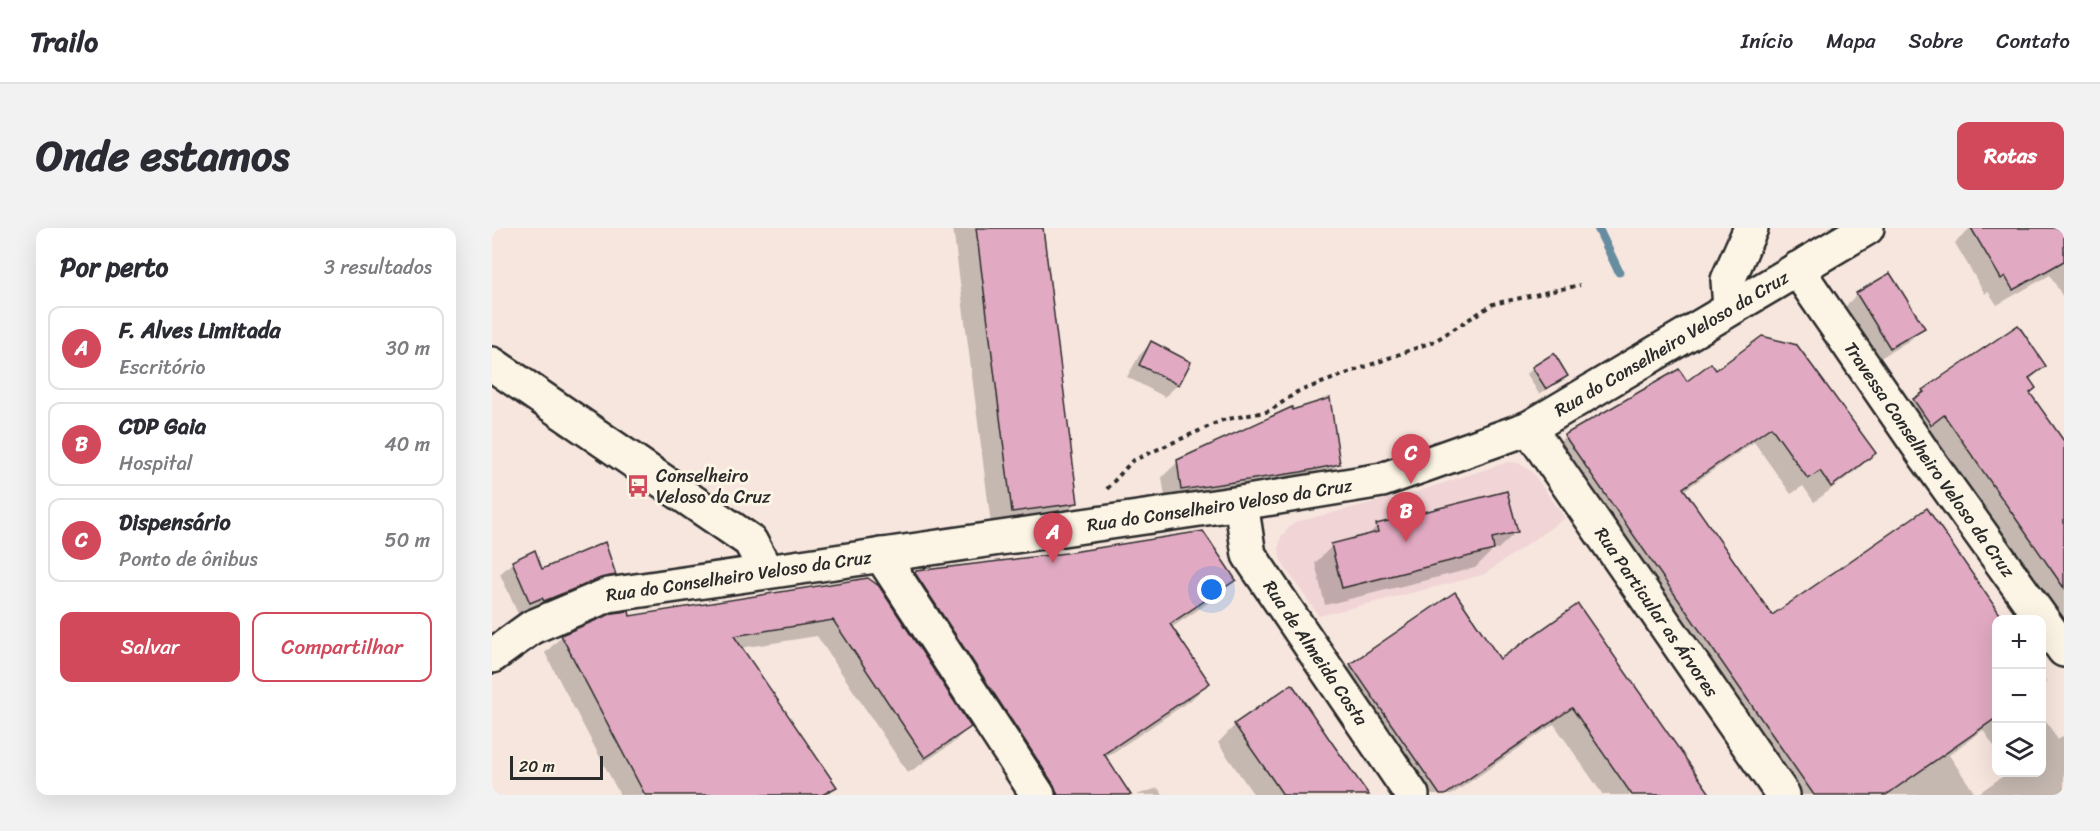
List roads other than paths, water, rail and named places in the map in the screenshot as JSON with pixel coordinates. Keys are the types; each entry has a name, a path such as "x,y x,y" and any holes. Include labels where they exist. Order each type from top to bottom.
{"street":[{"name":"Rua do Conselheiro Veloso da Cruz","path":"492,656 532,627 608,596 1241,503 1382,480 1529,428 1867,228"},
{"path":"1730,308 1728,280 1745,240"},
{"name":"Travessa Conselheiro Veloso da Cruz","path":"1797,269 1924,454 2064,650"},
{"path":"492,364 750,541 766,571"},
{"name":"Rua Particular as Árvores","path":"1529,428 1783,795"},
{"name":"Rua de Almeida Costa","path":"1241,503 1249,555 1412,795"},
{"path":"881,555 1038,795"}],"waterway":[{"path":"1598,228 1619,272"}],"place":[{"name":"Dispensário","path":"1411,484"},
{"name":"Conselheiro Veloso da Cruz","path":"638,486"},
{"name":"CDP Gaia","path":"1406,542"},
{"name":"F. Alves Limitada","path":"1053,563"}]}
